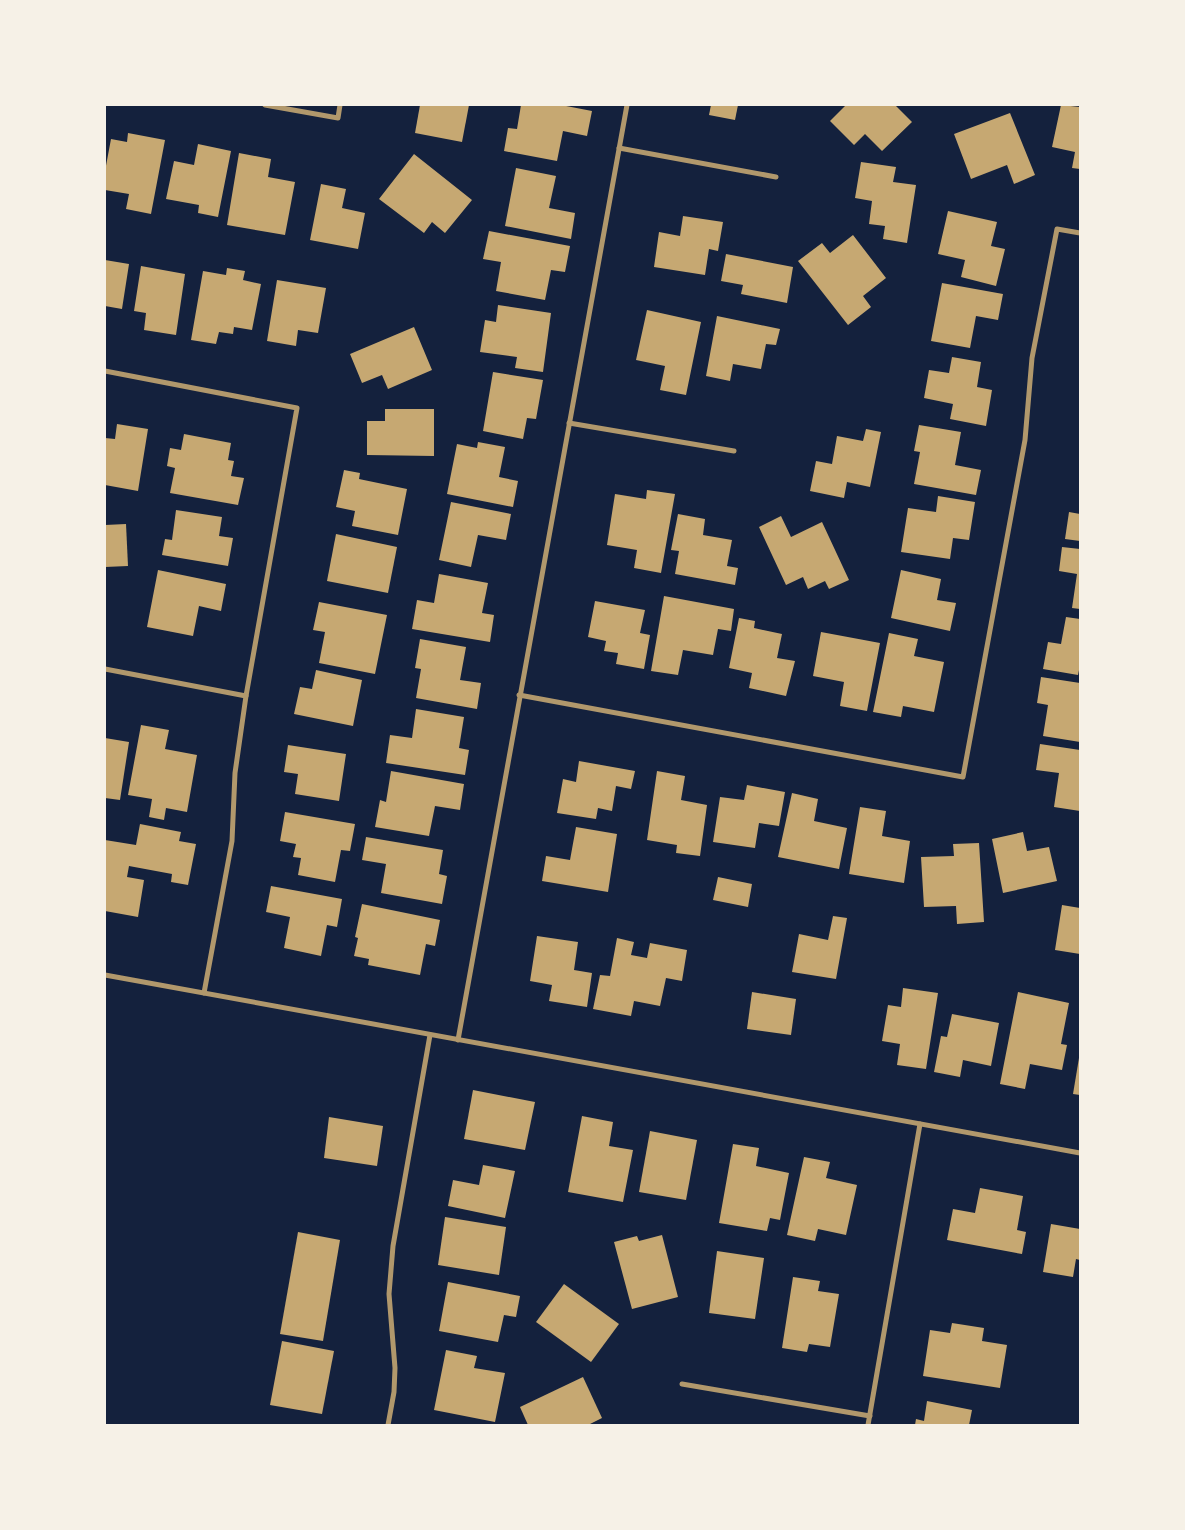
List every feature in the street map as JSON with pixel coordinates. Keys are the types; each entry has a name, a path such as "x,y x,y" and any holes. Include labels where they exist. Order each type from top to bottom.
{"street":[{"path":"265,105 338,118 340,105"},
{"path":"458,1040 626,105"},
{"path":"619,148 776,177"},
{"path":"520,695 963,777 1025,440 1032,358 1057,229 1080,233"},
{"path":"105,371 297,408 246,696 236,773 232,841 204,994"},
{"path":"569,423 734,451"},
{"path":"105,669 246,696"},
{"path":"105,975 1080,1154"},
{"path":"388,1425 394,1392 395,1368 389,1294 390,1270 430,1035"},
{"path":"868,1425 920,1124"},
{"path":"682,1384 870,1416"}],"building":[{"path":"420,105 469,105 462,142 415,133"},
{"path":"521,105 561,105 592,111 587,136 563,131 557,161 504,151 508,128 517,129"},
{"path":"711,105 738,105 735,120 709,115"},
{"path":"846,105 895,105 912,122 882,151 865,134 854,145 830,121"},
{"path":"1061,105 1080,107 1080,169 1072,168 1075,152 1052,147"},
{"path":"1010,113 1035,175 1014,184 1007,165 971,179 954,134"},
{"path":"128,133 165,140 151,214 126,209 129,194 105,190 105,171 111,139 127,142"},
{"path":"198,144 231,151 218,217 198,213 199,205 166,199 174,161 194,165"},
{"path":"239,153 271,159 268,177 295,182 285,235 227,225"},
{"path":"414,154 472,200 445,233 432,222 424,233 379,199"},
{"path":"861,162 896,167 893,182 916,185 907,243 883,239 885,226 869,224 872,201 855,198"},
{"path":"516,168 556,176 549,208 575,213 571,239 505,226"},
{"path":"321,184 346,189 342,208 365,213 358,249 310,240"},
{"path":"948,211 997,222 991,246 1005,249 996,286 961,277 965,260 938,254"},
{"path":"683,216 723,222 718,251 709,249 705,275 654,267 659,232 680,236"},
{"path":"489,231 570,246 565,272 551,270 545,300 496,291 501,262 483,259"},
{"path":"853,235 886,278 863,296 871,307 848,325 798,261 822,243 830,253"},
{"path":"726,254 793,267 787,303 741,294 743,285 721,281"},
{"path":"105,260 129,264 122,309 105,306"},
{"path":"141,266 185,274 176,335 144,330 146,313 134,311"},
{"path":"227,268 245,271 243,280 261,284 252,330 234,327 233,334 219,332 216,344 191,340 203,271 226,275"},
{"path":"277,280 326,288 318,333 298,330 296,346 267,341"},
{"path":"942,283 1003,294 998,320 976,316 970,348 931,341"},
{"path":"498,305 551,313 543,372 515,368 517,357 480,352 485,320 496,322"},
{"path":"647,310 701,322 686,395 660,390 665,366 636,360"},
{"path":"717,316 780,329 776,345 766,344 761,369 733,364 730,381 706,376"},
{"path":"414,327 432,370 388,389 382,375 362,383 350,354"},
{"path":"952,357 981,362 977,387 992,390 986,426 950,419 953,404 924,398 929,370 949,373"},
{"path":"493,372 543,380 536,419 527,418 523,439 483,431"},
{"path":"385,409 434,409 434,456 367,455 367,421 385,421"},
{"path":"117,424 148,429 138,491 105,485 105,438 115,439"},
{"path":"919,425 961,432 955,465 981,470 976,495 914,484 920,452 914,451"},
{"path":"866,429 881,432 870,487 847,482 844,498 810,491 816,461 832,464 837,436 863,441"},
{"path":"184,434 231,443 228,460 234,461 231,476 244,478 238,505 170,493 175,468 167,466 170,448 181,450"},
{"path":"478,442 505,447 499,477 518,481 513,507 447,494 457,444 477,448"},
{"path":"344,470 360,473 359,479 407,489 398,535 352,526 355,511 336,507"},
{"path":"647,490 675,494 661,573 634,568 637,550 607,545 615,494 646,499"},
{"path":"938,496 975,502 969,540 953,538 950,559 901,552 908,508 936,512"},
{"path":"451,502 511,514 506,540 478,535 471,567 439,560"},
{"path":"176,510 222,517 219,536 233,538 228,566 162,555 165,539 172,540"},
{"path":"1069,512 1080,514 1080,541 1065,539"},
{"path":"678,514 705,519 703,535 732,540 727,566 738,568 735,585 675,574 679,551 671,550"},
{"path":"781,516 791,537 822,522 849,580 829,589 825,581 808,589 803,577 786,585 759,527"},
{"path":"126,524 128,566 105,567 105,525"},
{"path":"336,534 397,547 388,593 327,581"},
{"path":"1062,547 1080,549 1080,609 1072,608 1077,574 1059,571"},
{"path":"158,570 226,584 221,611 199,606 193,636 147,627"},
{"path":"901,570 941,579 937,600 956,603 950,631 891,618"},
{"path":"439,574 488,583 482,613 494,615 490,642 412,629 417,600 434,603"},
{"path":"664,596 734,609 731,631 718,629 713,655 683,650 678,675 651,671"},
{"path":"595,601 645,610 640,633 650,635 644,669 616,664 618,653 604,651 606,641 588,637"},
{"path":"319,602 387,615 375,674 319,663 325,632 313,630"},
{"path":"1066,617 1080,619 1080,665 1078,675 1043,669 1048,642 1061,644"},
{"path":"739,618 755,621 754,628 782,634 777,658 795,661 786,696 749,688 752,673 729,668"},
{"path":"821,632 880,643 867,711 840,706 844,682 813,676"},
{"path":"889,633 918,639 914,656 944,662 934,712 903,706 901,717 873,712"},
{"path":"420,639 466,647 460,680 481,683 477,709 416,698 421,669 415,668"},
{"path":"316,670 362,680 353,726 294,714 300,687 312,689"},
{"path":"1041,677 1080,683 1080,742 1043,736 1048,705 1037,703"},
{"path":"416,709 464,717 459,748 469,750 465,775 386,763 390,735 412,738"},
{"path":"141,725 169,730 165,749 197,755 187,812 166,808 164,820 149,817 152,799 128,795"},
{"path":"105,738 129,742 120,800 105,798"},
{"path":"1040,744 1080,750 1080,811 1054,807 1059,773 1036,770"},
{"path":"288,745 346,754 339,801 295,794 298,774 284,772"},
{"path":"579,761 635,771 631,789 616,786 612,811 598,808 596,819 557,813 563,779 576,782"},
{"path":"391,771 464,784 460,810 435,806 429,836 375,827 380,800 386,802"},
{"path":"657,771 685,776 681,800 707,805 700,856 676,853 677,845 647,840"},
{"path":"747,785 785,792 779,826 759,823 755,848 713,842 720,797 744,800"},
{"path":"792,793 818,799 814,821 847,828 839,869 778,857"},
{"path":"860,807 886,811 882,836 910,841 904,883 849,874"},
{"path":"285,812 355,824 350,851 341,850 335,882 298,875 301,858 293,857 296,844 280,841"},
{"path":"140,824 181,832 179,841 196,844 188,885 171,882 172,874 129,866 127,877 144,880 138,917 105,911 105,840 136,845"},
{"path":"576,827 617,834 608,892 542,881 546,856 570,860"},
{"path":"1023,832 1027,851 1049,847 1057,881 1003,893 992,839"},
{"path":"366,837 443,850 439,874 447,876 442,904 381,893 386,864 362,860"},
{"path":"979,843 984,922 957,924 956,906 924,907 921,857 954,856 953,844"},
{"path":"718,877 752,884 748,907 713,900"},
{"path":"271,886 342,899 337,927 327,925 321,956 284,948 290,917 266,912"},
{"path":"362,904 440,920 435,946 426,944 420,975 368,965 369,959 354,956 358,938 355,937"},
{"path":"1062,905 1080,908 1080,954 1055,950"},
{"path":"833,916 847,918 836,979 792,972 799,934 828,940"},
{"path":"537,936 578,942 574,970 592,973 587,1007 549,1001 552,985 530,981"},
{"path":"617,938 634,942 631,955 647,958 650,943 687,950 682,981 666,978 660,1006 634,1001 631,1016 593,1009 600,975 610,976"},
{"path":"903,988 938,993 926,1069 897,1065 900,1044 882,1041 888,1005 901,1007"},
{"path":"752,992 796,999 791,1035 747,1029"},
{"path":"1018,992 1069,1003 1061,1044 1067,1045 1062,1070 1030,1064 1025,1089 1000,1084"},
{"path":"952,1014 999,1023 991,1066 963,1060 960,1077 934,1072 941,1036 947,1037"},
{"path":"1080,1058 1080,1095 1073,1094"},
{"path":"473,1090 535,1102 525,1150 464,1139"},
{"path":"582,1116 613,1122 609,1146 633,1150 623,1202 568,1192"},
{"path":"329,1117 383,1126 377,1166 324,1158"},
{"path":"650,1131 697,1140 686,1200 639,1192"},
{"path":"733,1144 759,1148 756,1166 789,1173 780,1220 770,1218 767,1231 719,1223"},
{"path":"804,1157 830,1162 826,1178 857,1185 846,1235 818,1229 815,1241 787,1235"},
{"path":"483,1165 515,1171 505,1218 448,1206 453,1180 479,1185"},
{"path":"980,1188 1023,1196 1017,1230 1026,1232 1022,1254 947,1240 953,1209 975,1213"},
{"path":"445,1217 506,1227 499,1275 438,1265"},
{"path":"1051,1224 1080,1229 1080,1260 1076,1259 1073,1277 1043,1272"},
{"path":"298,1232 340,1240 323,1341 280,1334"},
{"path":"662,1235 678,1297 632,1309 614,1242 637,1236 639,1241"},
{"path":"717,1251 764,1258 755,1319 709,1313"},
{"path":"793,1277 820,1281 818,1291 839,1294 830,1347 809,1344 807,1352 782,1348"},
{"path":"448,1282 520,1296 516,1317 504,1315 498,1342 439,1331"},
{"path":"564,1284 619,1324 591,1362 536,1322"},
{"path":"952,1323 984,1328 982,1341 1007,1345 1000,1388 923,1376 930,1330 950,1333"},
{"path":"282,1341 334,1351 322,1414 270,1405"},
{"path":"446,1350 477,1356 474,1368 505,1373 495,1422 434,1410"},
{"path":"583,1377 602,1418 588,1425 528,1425 520,1407"},
{"path":"927,1401 972,1410 969,1425 915,1425 916,1419 924,1421"}]}
